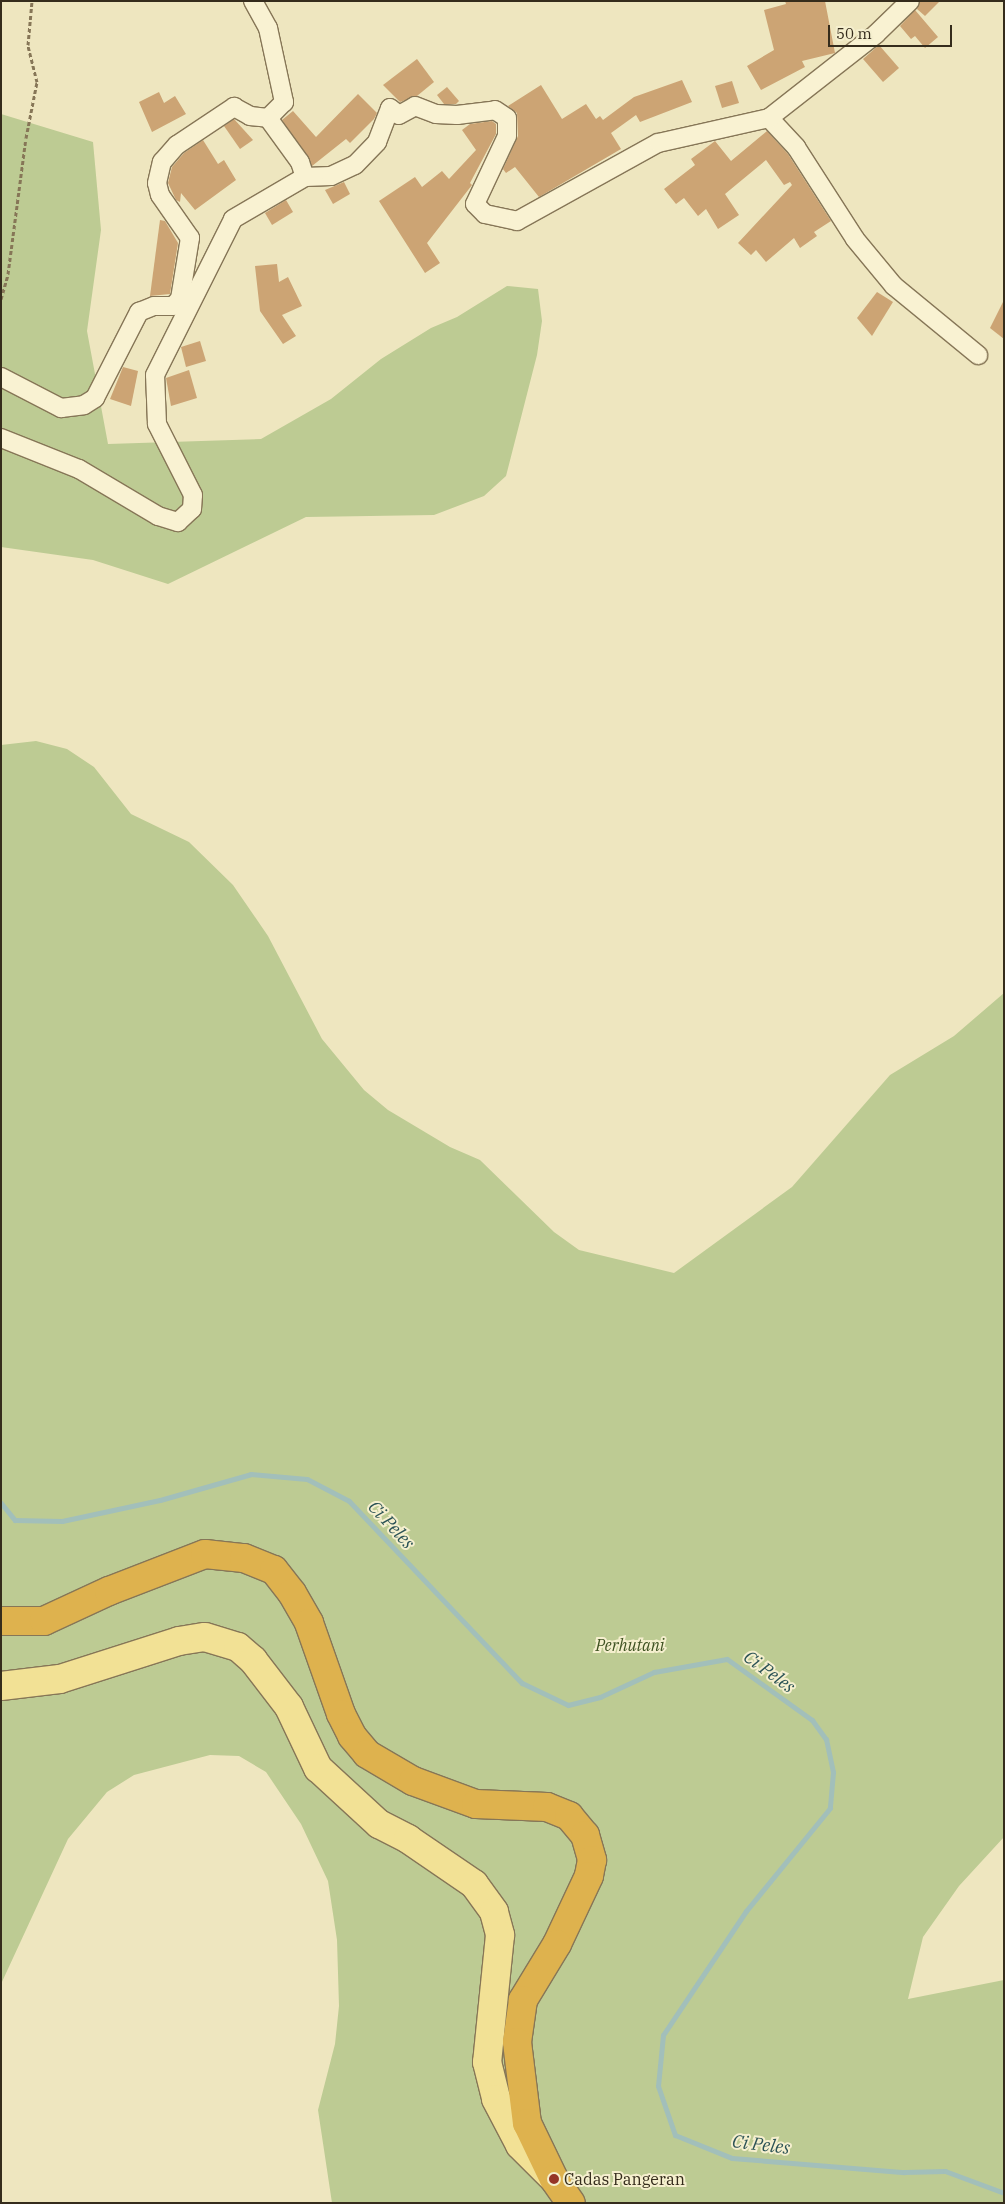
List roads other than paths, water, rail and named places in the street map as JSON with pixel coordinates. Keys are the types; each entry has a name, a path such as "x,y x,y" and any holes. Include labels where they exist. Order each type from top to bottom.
{"highway":[{"path":"1,1621 44,1621 109,1591 205,1554 244,1558 274,1570 292,1593 309,1623 341,1714 352,1736 367,1754 413,1781 476,1804 547,1807 569,1816 586,1835 592,1860 588,1876 557,1944 523,2000 517,2042 526,2123 554,2179 571,2203"}],"main road":[{"path":"1,1686 60,1679 180,1641 204,1637 238,1647 253,1660 289,1707 318,1768 379,1824 408,1839 474,1884 494,1912 500,1934 498,1964 489,2016 487,2062 496,2099 520,2145 554,2179"}],"street":[{"path":"253,1 268,28 284,102 268,118"},
{"path":"1,438 79,469 158,516 178,522 192,509 193,495 157,424 155,375 233,219 305,177 331,176 355,165 377,142 390,108 399,115 415,106 436,114 457,115 495,110 507,118 507,136 475,204 485,214 517,221 658,143 769,118 876,34 910,1"},
{"path":"1,377 61,408 84,405 94,398 104,386 139,312 154,306 173,306 180,299 190,238 160,195 157,183 162,162 177,145 234,107 250,116 268,118 300,162 305,177"},
{"path":"769,118 796,147 855,239 894,286 978,355"}],"waterway":[{"name":"Ci Peles","path":"1,1503 15,1520 62,1521 160,1500 251,1474 307,1479 349,1501 522,1683 568,1705 600,1697 654,1672 727,1659 812,1720 826,1739 833,1772 830,1808 746,1911 663,2035 658,2086 675,2135 732,2158 904,2172 945,2171 1004,2193"}],"place":[{"name":"Cadas Pangeran","path":"554,2179"}],"park label":[{"name":"Perhutani","path":"630,1645"}]}
